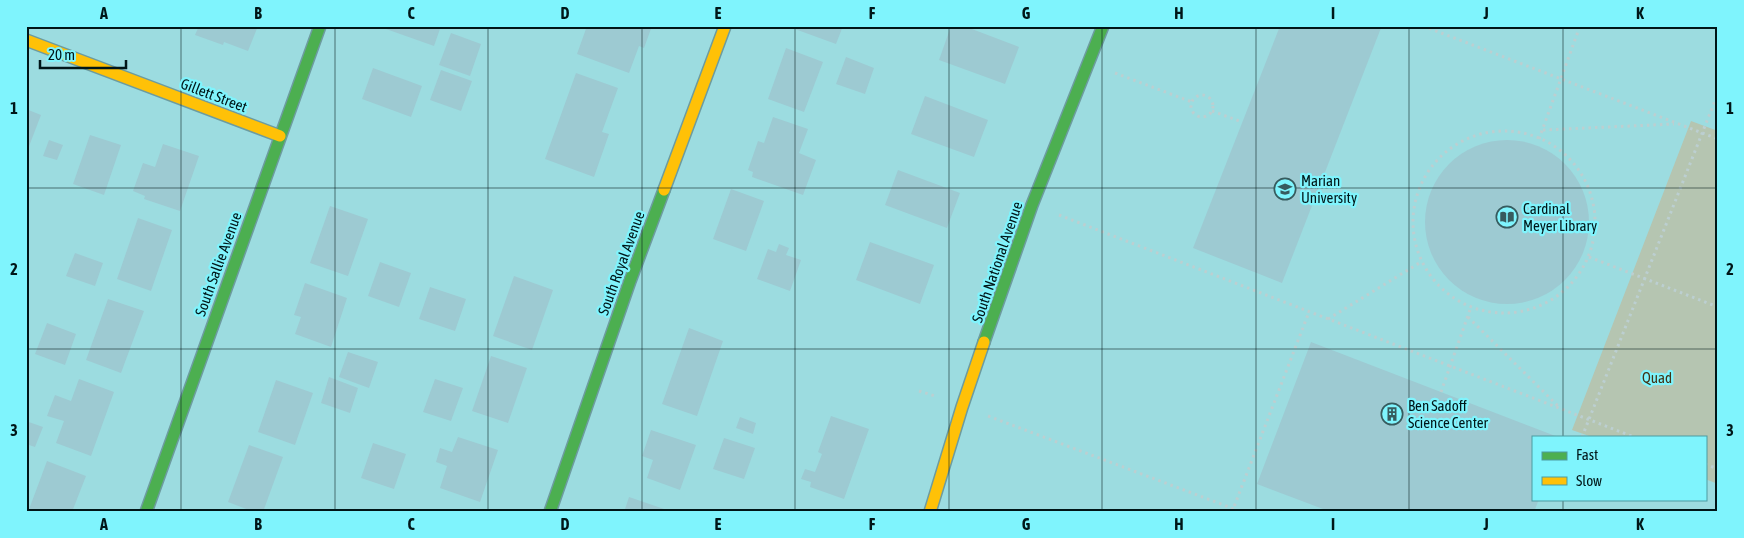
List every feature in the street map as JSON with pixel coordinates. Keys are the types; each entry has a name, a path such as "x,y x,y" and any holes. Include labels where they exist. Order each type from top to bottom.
{"street":[{"name":"South Sallie Avenue","path":"146,512 320,26"},
{"name":"South Royal Avenue","path":"550,512 630,281 725,26"},
{"name":"South National Avenue","path":"930,512 962,407 1032,205 1103,26"},
{"name":"Gillett Street","path":"26,40 280,136"}],"path":[{"path":"1423,26 1718,139"},
{"path":"1539,139 1580,26"},
{"path":"1088,62 1192,102"},
{"path":"1582,436 1718,93"},
{"path":"1199,96 1206,96 1211,101 1212,111 1203,118 1196,116 1191,110 1192,102 1199,96"},
{"path":"1212,111 1242,122"},
{"path":"1542,130 1677,123"},
{"path":"1504,131 1534,136 1560,150 1580,172 1593,199 1596,228 1589,257 1573,284 1548,303 1519,313 1488,313 1458,303 1434,283 1418,256 1411,226 1415,196 1428,170 1449,148 1475,135 1504,131"},
{"path":"1032,205 1632,436"},
{"path":"1589,257 1718,306"},
{"path":"1327,319 1421,262"},
{"path":"1441,392 1471,307"},
{"path":"1233,510 1309,312"},
{"path":"1468,317 1561,409"},
{"path":"919,390 1011,423 1238,512"},
{"path":"1706,464 1718,469"}],"green space":[{"name":"Quad","path":"1691,121 1718,131 1718,484 1706,479 1706,436 1589,436 1572,430"}],"building":[{"path":"199,26 258,26 248,51 224,42 223,45 195,35"},
{"path":"387,26 441,26 434,46 386,29"},
{"path":"587,26 652,26 644,48 639,46 629,73 577,54"},
{"path":"792,26 843,26 836,44 792,28"},
{"path":"951,26 964,26 1019,47 1005,84 939,60"},
{"path":"1280,26 1376,26 1381,28 1282,283 1193,248"},
{"path":"451,33 481,44 470,76 439,65"},
{"path":"786,48 823,62 804,112 768,99"},
{"path":"846,57 874,68 865,94 836,84"},
{"path":"373,68 422,86 411,117 362,99"},
{"path":"441,70 472,81 461,111 430,100"},
{"path":"576,73 618,88 602,132 609,134 594,177 545,159"},
{"path":"925,96 988,120 974,157 911,134"},
{"path":"26,109 41,115 28,149 26,148"},
{"path":"773,117 808,129 799,153 816,160 803,195 752,177 753,172 748,170 758,141 764,143"},
{"path":"90,135 121,145 104,195 73,184"},
{"path":"49,140 63,145 57,160 43,156"},
{"name":"Cardinal Meyer Library","path":"1507,140 1531,144 1552,154 1565,164 1575,177 1585,198 1589,222 1585,246 1575,267 1565,280 1552,290 1531,300 1507,304 1483,300 1462,290 1449,280 1439,267 1429,246 1425,222 1429,198 1439,177 1449,164 1462,154 1483,144"},
{"path":"163,144 199,156 180,211 144,199 145,196 133,191 143,163 155,167"},
{"path":"898,170 960,193 947,228 885,205"},
{"path":"731,189 764,201 746,251 713,239"},
{"path":"330,206 368,219 348,276 310,263"},
{"path":"138,218 172,230 151,291 117,279"},
{"path":"870,242 934,265 920,304 856,280"},
{"path":"779,244 789,248 786,255 801,260 790,291 757,279 768,249 776,252"},
{"path":"75,253 103,263 95,286 66,276"},
{"path":"380,262 411,273 399,307 368,296"},
{"path":"514,276 553,290 532,350 493,336"},
{"path":"305,283 347,298 331,347 295,334 301,317 294,315"},
{"path":"430,287 466,299 455,331 419,319"},
{"path":"108,299 144,311 121,373 86,360"},
{"path":"47,323 76,334 65,365 35,354"},
{"path":"689,328 723,341 697,416 662,404"},
{"name":"Ben Sadoff Science Center","path":"1311,342 1555,436 1532,436 1532,500 1539,500 1534,512 1331,512 1257,484"},
{"path":"348,352 378,362 369,388 339,377"},
{"path":"491,356 527,368 508,423 472,411"},
{"path":"329,377 358,388 350,413 321,403"},
{"path":"79,379 114,392 91,456 56,443 64,421 47,416 55,395 71,401"},
{"path":"435,379 463,388 451,421 423,412"},
{"path":"276,380 313,393 295,445 258,432"},
{"path":"831,416 869,429 844,499 810,487 811,482 801,479 805,469 815,472 822,454 818,452"},
{"path":"740,417 756,423 753,434 736,428"},
{"path":"26,421 43,427 35,447 26,444"},
{"path":"651,430 696,445 680,490 647,478 653,460 642,456"},
{"path":"458,437 498,450 480,502 440,488 447,466 436,462 440,448 452,452"},
{"path":"724,438 755,448 744,479 713,469"},
{"path":"373,443 406,454 394,489 361,478"},
{"path":"249,445 283,457 263,512 254,512 228,502"},
{"path":"47,461 86,476 72,512 28,512"},
{"path":"629,497 667,510 667,512 624,512"}],"traffic: fast":[{"path":"146,512 320,26"},
{"path":"984,342 1032,205 1103,26"},
{"path":"550,512 630,281 664,190"}],"traffic: slow":[{"path":"664,190 725,26"},
{"path":"26,40 280,136"},
{"path":"930,512 984,342"}],"place":[{"name":"Marian University","path":"1285,189"},
{"name":"Cardinal Meyer Library","path":"1507,217"},
{"name":"Ben Sadoff Science Center","path":"1392,414"}]}
